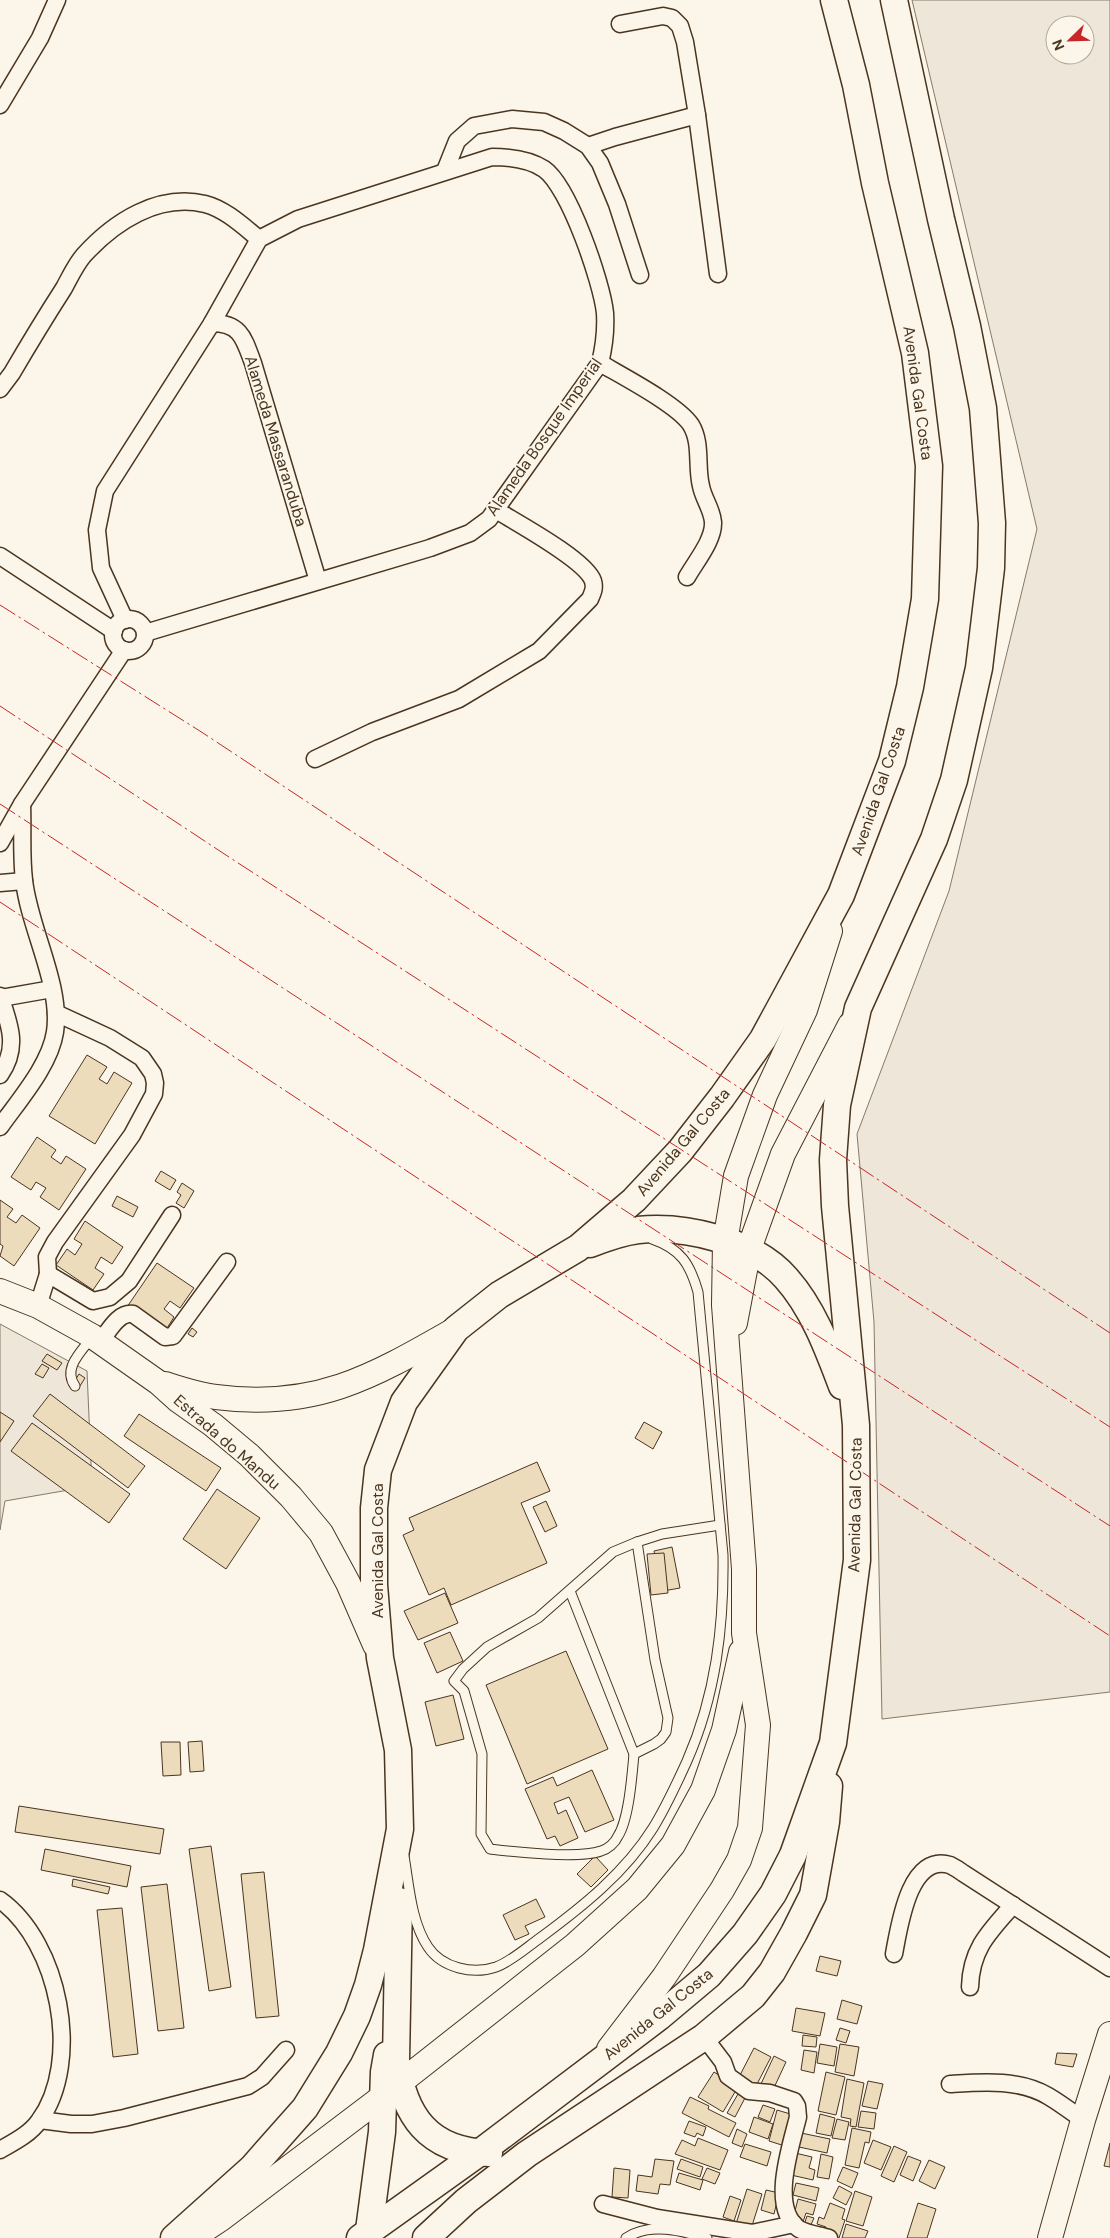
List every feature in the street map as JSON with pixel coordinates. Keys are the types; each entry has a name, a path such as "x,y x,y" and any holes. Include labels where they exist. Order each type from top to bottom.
{"main road":[{"name":"Avenida Gal Costa","path":"174,2238 252,2168 305,2108 339,2053 357,2016 377,1950 400,1829 398,1750 380,1658 374,1584 374,1508 378,1470 404,1402 421,1375 456,1329 499,1295 578,1248 634,1200 680,1151 722,1097 763,1039 841,895 892,761 910,687 925,599 929,466 915,352 875,182 856,85 834,0"},
{"name":"Avenida Gal Costa","path":"366,2236 659,2017 710,1975 746,1934 773,1894 794,1855 833,1743 857,1560 856,1425 835,1206 833,1160 837,1105 858,1008 930,847 954,780 979,668 991,568 992,522 983,408 967,326 941,219 894,0"},
{"path":"598,2062 664,1978 722,1890 739,1860 750,1828 758,1725 744,1633 744,1569 729,1363 737,1245 736,1176 765,1095 805,1010 841,895"},
{"path":"737,1245 858,1008"},
{"path":"578,1248 637,1230 678,1230 737,1245 786,1277 801,1297 829,1352 856,1425"},
{"name":"Estrada do Mandu","path":"0,1290 38,1306 96,1339 159,1383 179,1402 213,1425 291,1497 321,1533 348,1583 380,1658"},
{"name":"Estrada do Mandu","path":"159,1383 215,1397 275,1401 313,1395 344,1387 398,1362 456,1329"},
{"path":"192,2238 222,2219 575,1945 637,1889 673,1845 703,1790 724,1730 744,1633"},
{"path":"430,2235 466,2201 527,2154 704,2037 753,1996 772,1972 813,1895 826,1822 833,1743"},
{"path":"366,2236 382,2132 391,2089 396,2046 400,1829"},
{"path":"1050,2238 1083,2120 1110,2034"},
{"path":"391,2089 420,2125 438,2139 456,2148 479,2152 527,2154"}],"street":[{"path":"0,105 40,38 57,0"},
{"path":"620,24 662,16 672,18 680,26 685,42 697,115 718,274"},
{"path":"588,146 697,115"},
{"path":"445,171 457,141 474,126 512,119 544,122 564,131 588,146 600,163 608,180 640,275"},
{"name":"Alameda Bosque Imperial","path":"145,633 448,542 470,533 489,519 496,510 600,363 605,346 605,312 590,259 572,211 559,186 545,170 524,160 492,157 445,171 298,219 259,239"},
{"path":"0,389 12,373 83,256 117,224 161,204 185,201 206,204 229,216 259,239 212,323 105,491 97,530 101,568 119,626 115,643 124,650 136,649 144,640 145,633 140,624 135,621 119,626 0,556"},
{"name":"Alameda Massaranduba","path":"212,323 224,323 234,327 243,337 259,380 318,580"},
{"path":"600,363 648,391 678,412 691,425 696,438 701,486 713,522 711,535 687,577"},
{"path":"314,758 372,732 460,699 539,651 590,599 594,590 593,579 581,564 496,510"},
{"path":"0,843 22,804 124,650"},
{"path":"0,1127 33,1080 50,1050 55,1033 56,1014 52,989 24,881 22,804"},
{"path":"0,884 24,881"},
{"path":"0,1074 11,1054 13,1042 0,997 52,989"},
{"path":"38,1306 48,1274 47,1257 54,1242 132,1135 154,1094 155,1083 153,1074 142,1058 110,1038 56,1014"},
{"path":"48,1274 93,1301 110,1297 129,1281 172,1215"},
{"path":"96,1339 122,1315 127,1314 133,1314 165,1336 173,1336 227,1262"},
{"path":"894,1954 903,1913 914,1882 921,1872 931,1865 950,1865 1110,1968"},
{"path":"0,1900 35,1937 52,1981 62,2020 60,2067 55,2091 40,2120 32,2130 0,2150"},
{"path":"970,1987 970,1970 980,1945 1013,1904"},
{"path":"704,2037 723,2062 728,2076 749,2091 770,2093 794,2101 798,2106 798,2117 782,2186 783,2198 794,2224 800,2229 829,2238"},
{"path":"40,2120 71,2124 92,2124 124,2118 248,2086 262,2076 286,2050"},
{"path":"950,2084 986,2082 1029,2087 1047,2095 1083,2120"},
{"path":"603,2204 658,2218 752,2233 772,2227 794,2224"}],"lane":[{"path":"400,1829 409,1886 420,1931 428,1948 441,1960 464,1969 477,1971 495,1967 512,1959 580,1908 629,1860 652,1829 688,1760 712,1688 721,1638 724,1595 723,1554 701,1311 694,1278 688,1264 678,1252 661,1242 645,1236 624,1233"},
{"path":"76,1386 72,1380 71,1368 96,1339"},
{"path":"570,1591 634,1754 631,1783 619,1835 613,1844 602,1851 576,1854 490,1849 484,1842 481,1834 482,1754 464,1691 454,1681 463,1669 487,1647 538,1618 613,1552 662,1534 720,1525"},
{"path":"634,1754 661,1739 666,1732 668,1718 655,1660 637,1542"},
{"path":"626,2238 649,2230 669,2229 707,2238"}],"shaded area":[{"path":"912,0 1110,0 1110,1692 882,1719 874,1322 857,1134 949,891 1037,529"},
{"path":"0,1324 87,1371 92,1486 5,1501 0,1530"}],"building":[{"path":"87,1055 107,1067 99,1079 107,1084 114,1072 132,1083 95,1144 49,1116"},
{"path":"37,1137 56,1150 51,1157 61,1164 66,1156 86,1169 59,1210 40,1197 46,1188 36,1182 31,1190 11,1177"},
{"path":"161,1171 176,1180 170,1190 155,1181"},
{"path":"182,1183 194,1191 184,1208 176,1203 181,1195 177,1192"},
{"path":"117,1196 138,1207 133,1217 112,1206"},
{"path":"0,1200 13,1209 7,1217 16,1223 22,1215 40,1228 14,1266 0,1256 3,1246 0,1244"},
{"path":"85,1221 123,1247 112,1264 101,1257 95,1268 104,1274 93,1290 56,1265 67,1249 75,1255 82,1244 74,1239"},
{"path":"157,1263 194,1288 180,1308 170,1301 164,1309 174,1317 164,1333 127,1307"},
{"path":"192,1328 197,1332 193,1337 188,1334"},
{"path":"47,1354 62,1363 57,1370 42,1361"},
{"path":"42,1364 49,1368 43,1378 35,1374"},
{"path":"79,1374 85,1378 80,1386 74,1382"},
{"path":"50,1394 145,1466 128,1488 33,1416"},
{"path":"0,1412 14,1421 0,1442"},
{"path":"139,1414 221,1468 206,1491 124,1436"},
{"path":"644,1422 662,1432 653,1449 635,1438"},
{"path":"32,1423 130,1494 109,1523 11,1451"},
{"path":"537,1462 550,1491 521,1503 547,1563 451,1605 444,1588 429,1595 403,1535 414,1530 409,1518"},
{"path":"217,1489 260,1518 226,1569 183,1539"},
{"path":"546,1501 557,1526 545,1532 533,1507"},
{"path":"672,1547 680,1588 663,1591 654,1551"},
{"path":"664,1553 668,1593 651,1595 647,1554"},
{"path":"445,1593 458,1623 418,1640 404,1611"},
{"path":"450,1632 463,1661 437,1673 424,1643"},
{"path":"566,1651 608,1749 527,1784 486,1685"},
{"path":"453,1695 464,1739 436,1746 425,1702"},
{"path":"202,1741 204,1771 190,1772 188,1742"},
{"path":"161,1742 180,1742 181,1775 163,1776"},
{"path":"592,1770 614,1820 585,1832 569,1797 554,1803 558,1814 566,1810 578,1838 560,1846 555,1836 547,1839 525,1789 553,1777 557,1786"},
{"path":"19,1806 164,1829 160,1854 15,1832"},
{"path":"211,1846 231,1987 209,1991 189,1849"},
{"path":"45,1849 131,1866 127,1887 41,1870"},
{"path":"595,1856 608,1870 591,1887 577,1874"},
{"path":"264,1872 279,2016 256,2018 241,1874"},
{"path":"73,1879 110,1887 108,1894 72,1886"},
{"path":"167,1884 184,2028 158,2031 141,1887"},
{"path":"536,1899 545,1917 525,1926 529,1934 515,1940 503,1915"},
{"path":"122,1908 138,2054 113,2057 97,1910"},
{"path":"820,1956 841,1961 837,1976 816,1971"},
{"path":"842,2000 862,2006 857,2024 837,2019"},
{"path":"796,2008 825,2013 820,2036 792,2031"},
{"path":"840,2028 850,2031 846,2043 836,2040"},
{"path":"803,2035 817,2037 816,2047 802,2046"},
{"path":"820,2044 837,2047 834,2066 817,2063"},
{"path":"840,2044 859,2047 854,2076 835,2072"},
{"path":"754,2048 771,2057 755,2088 738,2079"},
{"path":"804,2050 817,2052 814,2073 801,2070"},
{"path":"1057,2053 1077,2054 1073,2067 1055,2064"},
{"path":"774,2056 786,2062 772,2092 760,2086"},
{"path":"714,2072 738,2087 723,2112 698,2097"},
{"path":"826,2072 845,2077 836,2115 818,2111"},
{"path":"847,2079 864,2083 856,2127 850,2126 851,2119 841,2117"},
{"path":"868,2081 883,2084 877,2109 862,2106"},
{"path":"738,2094 745,2098 735,2117 727,2113"},
{"path":"690,2097 709,2106 708,2109 736,2123 729,2137 682,2113"},
{"path":"763,2105 775,2109 770,2122 758,2117"},
{"path":"777,2110 797,2116 788,2147 769,2141"},
{"path":"861,2111 876,2113 874,2129 858,2127"},
{"path":"820,2114 835,2118 831,2136 816,2133"},
{"path":"754,2117 773,2124 768,2139 749,2132"},
{"path":"837,2119 849,2122 845,2140 832,2138"},
{"path":"689,2121 706,2127 703,2136 697,2133 695,2137 684,2133"},
{"path":"852,2128 871,2132 869,2143 865,2142 859,2168 845,2165"},
{"path":"737,2129 747,2134 742,2147 732,2143"},
{"path":"801,2133 830,2139 827,2153 799,2147"},
{"path":"698,2138 728,2150 720,2170 675,2154 682,2140 695,2146"},
{"path":"873,2140 891,2147 881,2170 864,2163"},
{"path":"1110,2143 1110,2167 1104,2166"},
{"path":"745,2144 771,2152 767,2166 740,2157"},
{"path":"894,2146 907,2152 894,2182 881,2176"},
{"path":"795,2153 812,2157 809,2168 815,2170 813,2180 791,2175"},
{"path":"821,2154 833,2157 829,2179 817,2177"},
{"path":"908,2156 921,2161 913,2181 900,2175"},
{"path":"655,2159 674,2161 670,2185 660,2184 658,2194 636,2191 638,2175 652,2177"},
{"path":"681,2159 703,2167 700,2177 677,2169"},
{"path":"929,2160 945,2167 935,2189 919,2181"},
{"path":"843,2167 858,2173 852,2188 837,2181"},
{"path":"614,2168 630,2170 628,2198 612,2197"},
{"path":"707,2168 720,2173 715,2184 702,2179"},
{"path":"679,2173 703,2180 700,2190 676,2182"},
{"path":"796,2183 819,2188 816,2201 793,2195"},
{"path":"839,2186 852,2193 846,2205 833,2198"},
{"path":"747,2189 762,2194 751,2229 736,2224"},
{"path":"766,2190 779,2193 774,2214 761,2210"},
{"path":"855,2191 872,2197 863,2226 846,2221"},
{"path":"730,2196 741,2200 734,2221 723,2217"},
{"path":"798,2199 816,2204 813,2215 806,2213 803,2222 793,2219"},
{"path":"830,2203 845,2209 842,2219 845,2220 839,2238 824,2234 826,2227 817,2224 819,2217 824,2219"},
{"path":"918,2203 936,2209 927,2238 907,2238"},
{"path":"807,2216 814,2218 810,2227 804,2225"},
{"path":"846,2224 868,2231 865,2238 842,2238"}],"power":[{"path":"0,605 203,733 1110,1333"},
{"path":"0,706 235,861 1110,1427"},
{"path":"0,804 1110,1526"},
{"path":"0,902 1110,1636"}]}
